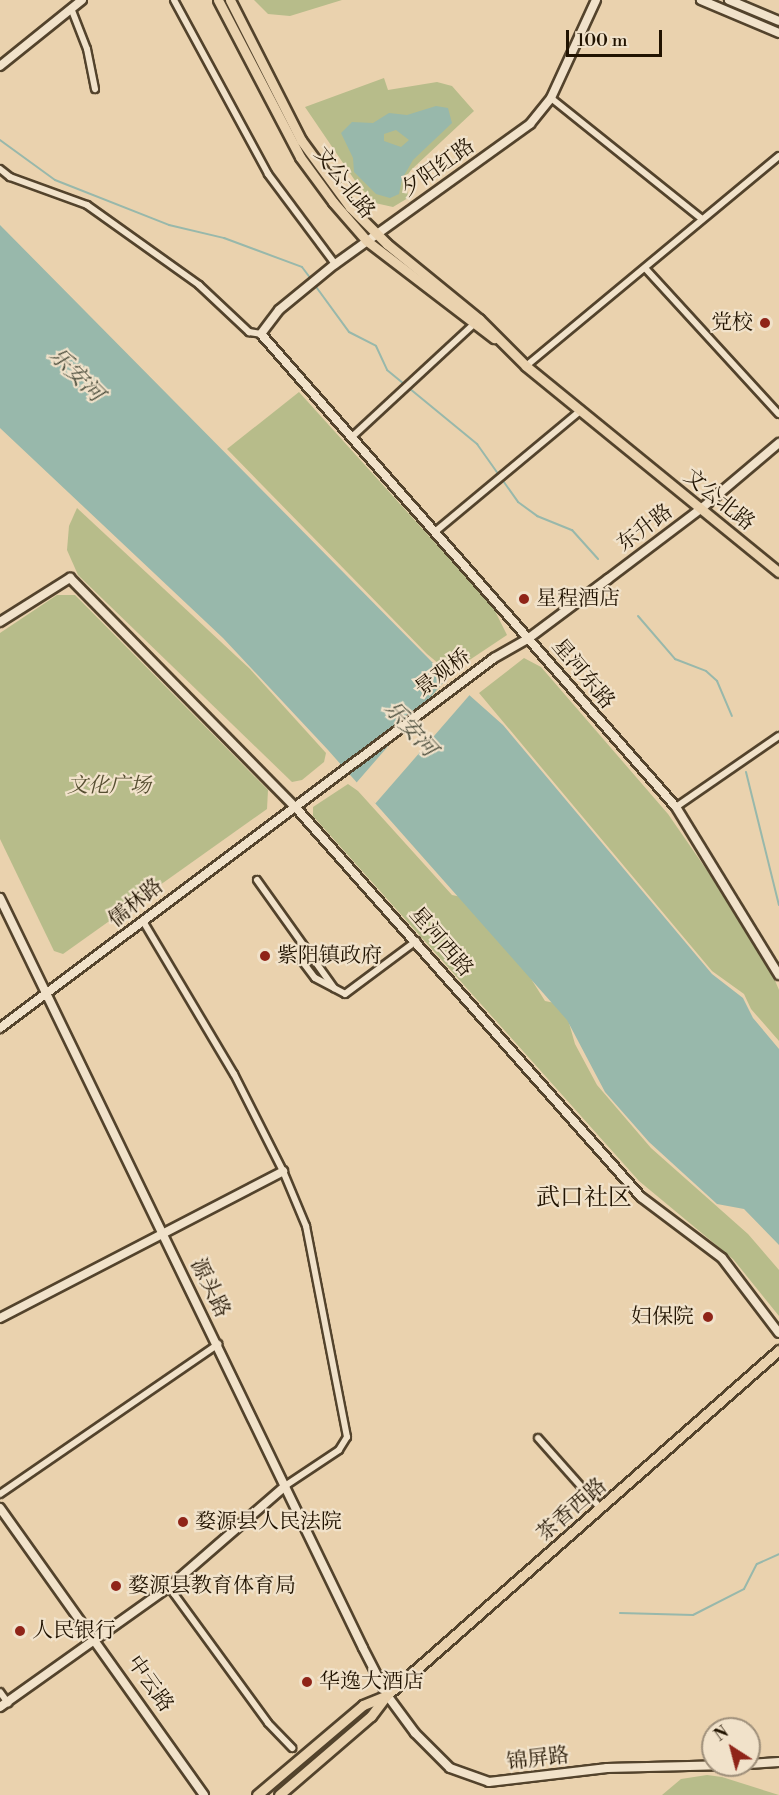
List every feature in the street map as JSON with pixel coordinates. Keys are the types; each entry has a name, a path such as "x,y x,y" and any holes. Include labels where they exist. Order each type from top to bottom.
{"main road":[{"name":"文公北路","path":"218,0 300,157 367,241 499,340 526,366 779,572"},
{"name":"文公北路","path":"230,0 301,140 350,207 376,234 476,322"},
{"name":"茶香西路","path":"387,1695 779,1350"},
{"path":"257,1795 363,1705 387,1695"},
{"path":"279,1795 371,1716 387,1695"}],"street":[{"path":"2,64 82,0"},
{"path":"174,0 255,154 335,264"},
{"name":"夕阳红路","path":"261,334 279,310 335,264 520,133 551,98 596,0"},
{"path":"701,0 779,33"},
{"path":"729,0 779,21"},
{"path":"71,8 87,49 95,89"},
{"path":"551,98 701,218"},
{"path":"526,366 645,268 701,218 779,156"},
{"path":"0,170 10,177 87,205 199,285 249,332 261,334"},
{"path":"645,268 779,414"},
{"path":"353,436 476,322"},
{"name":"星河东路","path":"261,334 353,436 676,807 779,975"},
{"path":"436,531 581,410"},
{"name":"东升路","path":"529,638 702,508 779,443"},
{"name":"星河西路","path":"0,622 70,578 297,809 641,1197 722,1258 779,1333"},
{"name":"景观桥","path":"297,809 326,783 494,658 529,638"},
{"path":"676,807 779,736"},
{"name":"儒林路","path":"0,1028 297,809"},
{"path":"257,880 336,991"},
{"name":"源头路","path":"0,898 387,1695"},
{"path":"0,1692 4,1705 98,1641 169,1587 285,1486 339,1450 347,1437 306,1226 283,1171 234,1074 143,921"},
{"path":"302,961 315,978 345,994 416,941"},
{"path":"0,1318 162,1231 283,1171"},
{"path":"0,1494 218,1344"},
{"path":"537,1438 601,1509"},
{"name":"中云路","path":"0,1508 98,1641 204,1795"},
{"path":"169,1587 268,1723 292,1748"},
{"name":"锦屏路","path":"387,1695 437,1758 474,1780 507,1782 607,1768 701,1766"},
{"path":"761,1763 779,1762"}],"green space":[{"path":"254,0 342,0 290,16 268,14"},
{"path":"384,78 388,90 437,82 452,86 474,111 411,170 406,177 408,198 393,207 375,203 358,185 305,107"},
{"path":"299,392 493,607 507,635 450,673 427,654 227,449"},
{"path":"77,508 250,669 326,753 324,762 302,780 292,782 78,575 67,550 69,526"},
{"name":"文化广场","path":"57,595 75,595 268,790 267,809 63,954 54,951 0,839 0,633"},
{"path":"524,658 541,667 668,814 762,950 779,990 779,1041 751,1009 744,994 712,971 479,693"},
{"path":"348,784 358,791 452,895 467,898 523,966 545,1001 555,1003 567,1016 575,1044 597,1085 651,1148 748,1234 779,1270 779,1316 733,1259 639,1181 313,816 313,807"},
{"path":"701,1776 722,1777 779,1795 662,1795 681,1779"}],"water":[{"path":"436,106 448,108 452,123 413,160 402,179 399,194 390,198 376,194 354,172 353,158 341,133 352,122 373,123 389,113 407,115","holes":["396,130 409,140 401,147 384,141 384,134"]},
{"name":"乐安河","path":"0,225 432,662 503,725 712,974 743,998 753,1018 779,1049 779,1245 744,1209 717,1204 649,1142 605,1092 567,1020 328,750 223,638 0,428"}],"pier":[{"path":"450,675 471,693 375,804 354,785"}],"waterway":[{"path":"0,140 55,180 169,225 224,238 302,267 311,279"},
{"path":"314,284 349,332 376,346 387,370 477,444 518,502 537,516 572,530 598,559"},
{"path":"638,616 675,659 706,671 717,681 732,716"},
{"path":"746,772 779,905"},
{"path":"620,1613 693,1615 744,1589 757,1564 779,1554"}],"place":[{"name":"党校","path":"765,323"},
{"name":"星程酒店","path":"524,599"},
{"name":"紫阳镇政府","path":"265,956"},
{"name":"妇保院","path":"708,1317"},
{"name":"婺源县人民法院","path":"183,1522"},
{"name":"婺源县教育体育局","path":"116,1586"},
{"name":"人民银行","path":"20,1631"},
{"name":"华逸大酒店","path":"307,1682"}],"district":[{"name":"武口社区","path":"584,1199"}]}
